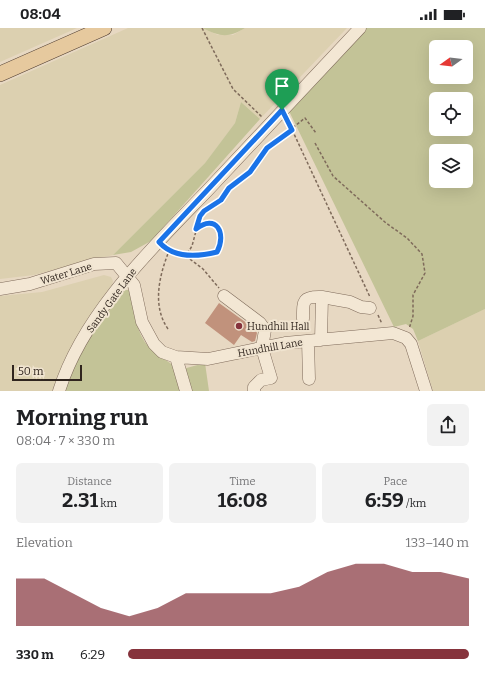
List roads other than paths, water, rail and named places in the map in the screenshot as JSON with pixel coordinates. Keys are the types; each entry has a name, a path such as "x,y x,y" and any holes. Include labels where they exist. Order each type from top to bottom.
{"main road":[{"path":"0,74 104,28"}],"street":[{"name":"Sandy Gate Lane","path":"59,391 65,370 76,349 127,276 360,28"},
{"name":"Water Lane","path":"0,289 30,284 74,270 108,262 116,263 127,276"},
{"name":"Hundhill Lane","path":"127,276 134,285 142,322 147,333 162,352 176,357 208,359 262,348 308,341 386,333 400,334 411,344 416,354 426,391"},
{"path":"224,296 263,326 265,330 262,348 271,378 261,380 254,386 254,391"},
{"path":"303,318 303,303 305,299 310,296 350,302 361,307 372,306"},
{"path":"321,340 322,297"},
{"path":"308,341 309,379"},
{"path":"176,357 186,391"}],"place":[{"name":"Hundhill Hall","path":"239,326"}]}
